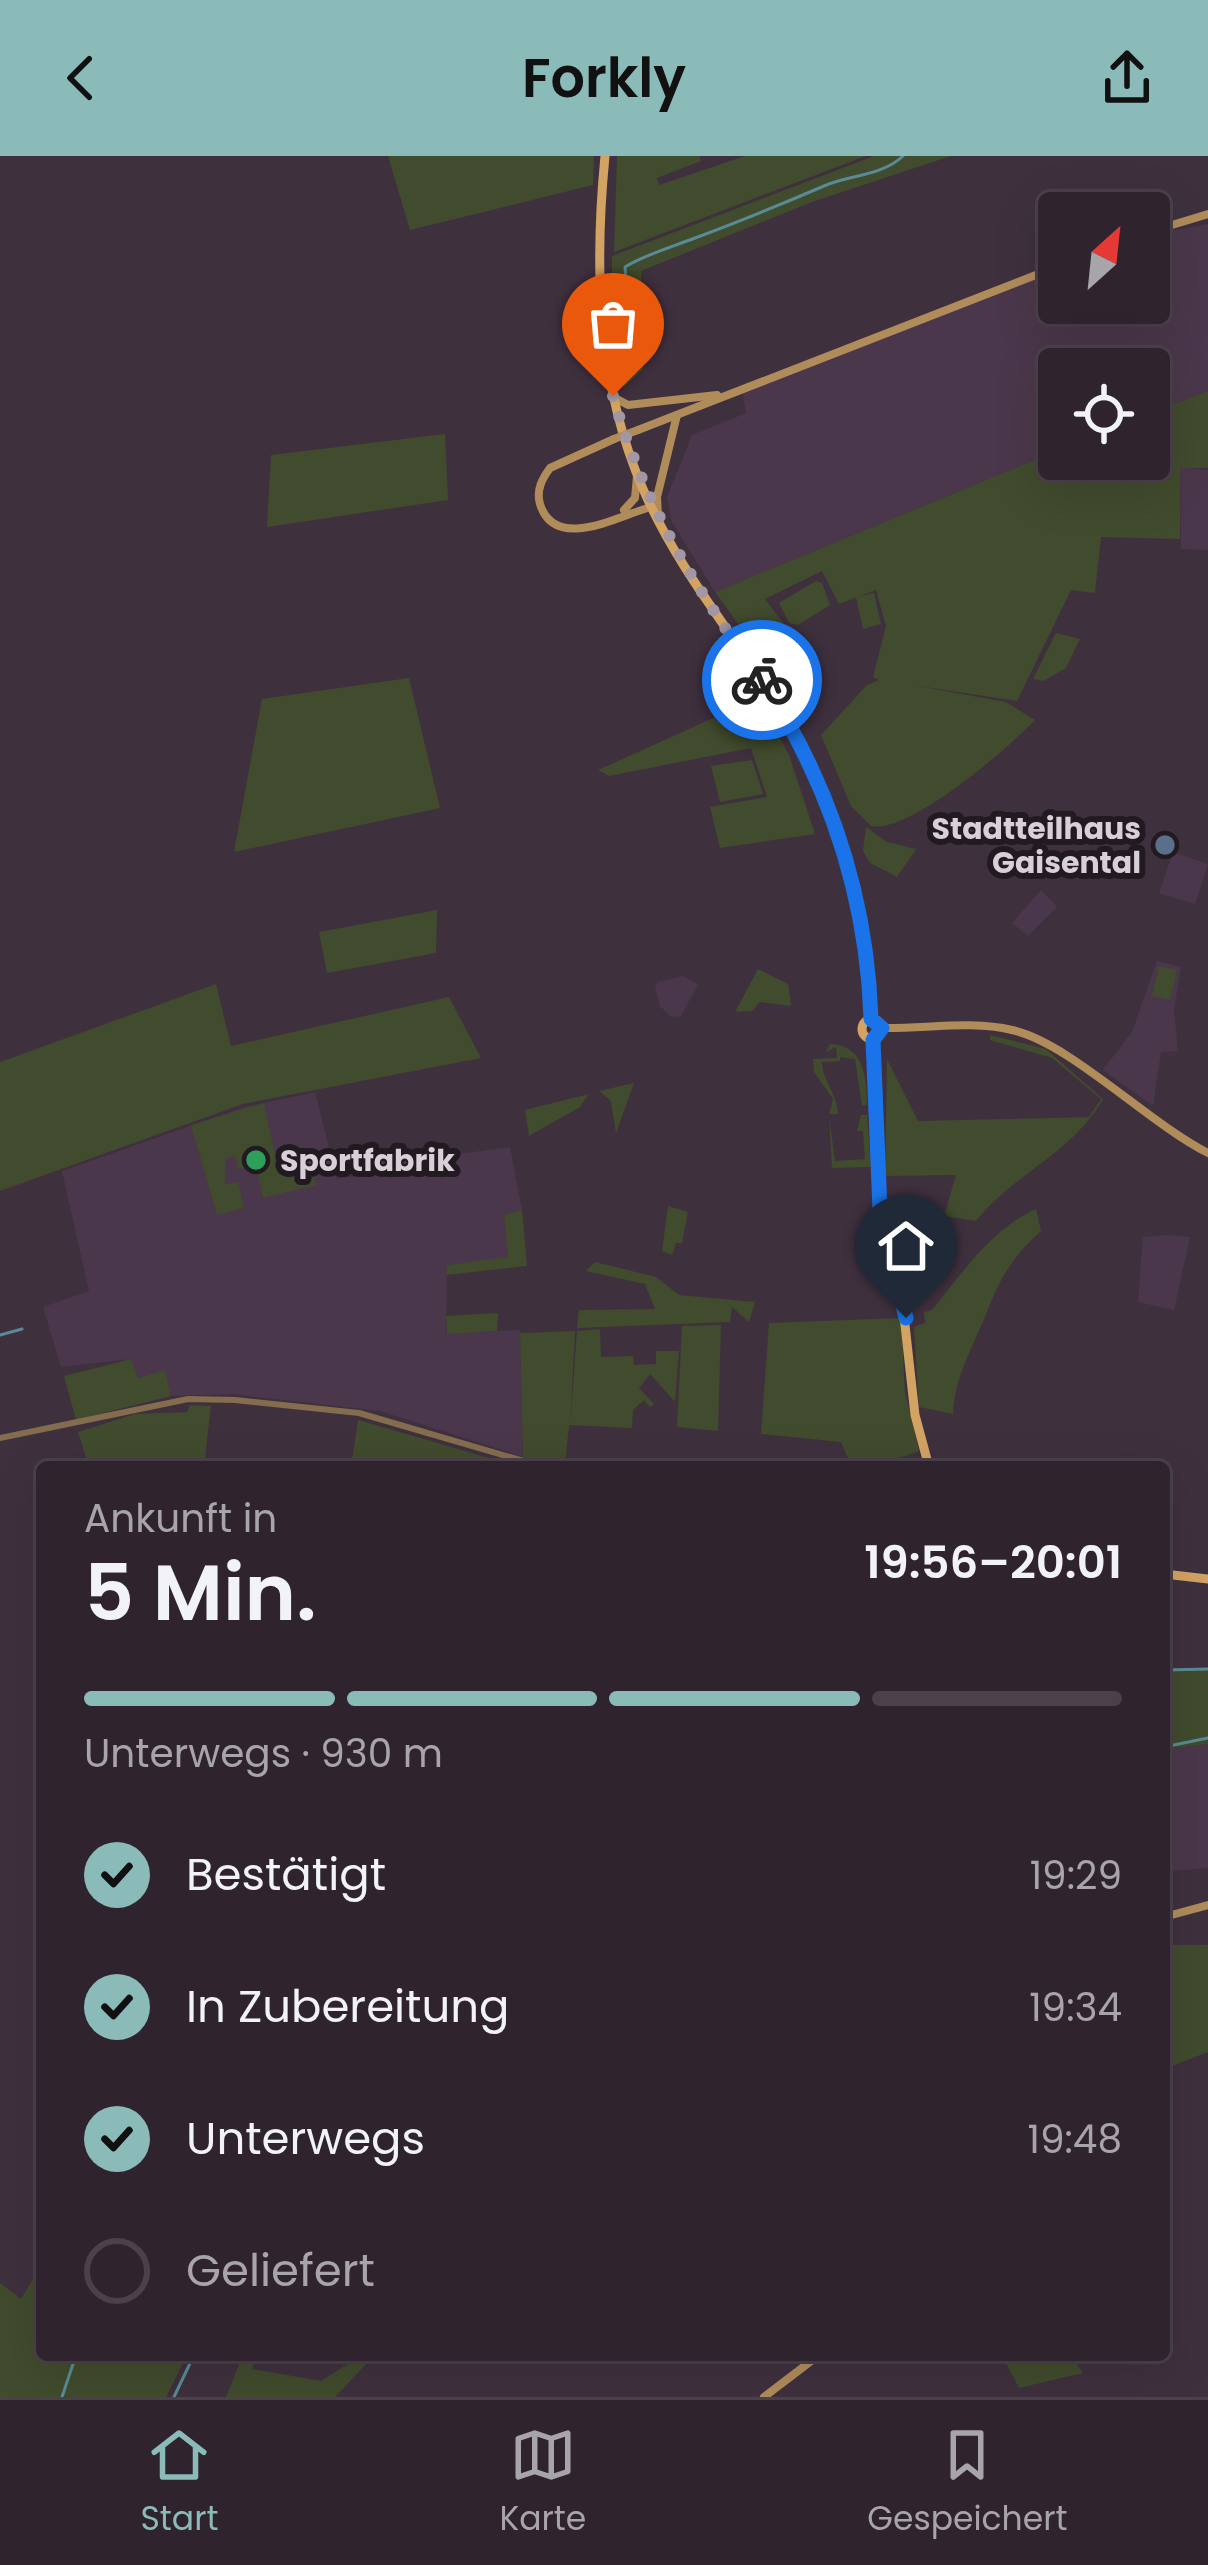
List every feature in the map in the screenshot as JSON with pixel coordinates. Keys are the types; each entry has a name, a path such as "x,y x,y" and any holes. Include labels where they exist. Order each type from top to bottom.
{"main road":[{"path":"604,156 598,258 613,396 636,473 698,592 787,720 830,808 863,928 871,1019 882,1028 991,1027 1037,1038 1137,1111 1208,1153"},
{"path":"1170,226 1208,214"},
{"path":"651,507 588,528 565,528 545,514 539,492 544,476 558,462 1038,274"},
{"path":"613,396 628,405 730,393"},
{"path":"659,524 657,497 677,414"},
{"path":"618,515 635,498 636,473"},
{"path":"871,1019 861,1029 873,1040"},
{"path":"882,1028 873,1040 882,1220 901,1288 915,1415 927,1461"},
{"path":"1170,1575 1208,1580"},
{"path":"1170,1915 1208,1905"},
{"path":"764,2397 811,2361"}],"street":[{"path":"0,1438 188,1400 359,1412 524,1461"}],"shaded area":[{"path":"1208,224 1208,391 1170,406 1170,348 1038,348 1038,459 715,592 672,522 667,497 692,435 746,413 742,389 1038,276 1038,324 1170,324 1170,231"},
{"path":"1180,467 1208,470 1208,550 1181,549"},
{"path":"1173,852 1208,864 1195,904 1159,893"},
{"path":"1041,890 1057,907 1028,936 1012,923"},
{"path":"1157,961 1181,967 1174,1010 1178,1051 1161,1052 1153,1106 1103,1070 1132,1032"},
{"path":"683,976 698,984 681,1016 671,1017 660,1006 655,988 658,982"},
{"path":"315,1092 337,1179 363,1175 380,1160 411,1154 429,1158 510,1147 522,1210 504,1215 509,1258 447,1265 446,1333 520,1330 523,1457 380,1411 233,1394 171,1396 165,1371 137,1378 131,1359 61,1367 43,1307 89,1291 62,1171 244,1107"},
{"path":"1143,1237 1190,1237 1174,1310 1138,1302"},
{"path":"1208,1744 1208,1868 1170,1871 1170,1748"}],"green space":[{"path":"388,156 594,156 593,185 410,230"},
{"path":"617,156 699,156 701,161 657,178 659,185 745,156 866,156 614,252"},
{"path":"874,156 951,156 812,202 641,271 643,370 624,387 612,312 612,256"},
{"path":"1208,391 1208,468 1180,468 1180,539 1101,537 1095,593 1071,590 1017,701 912,685 1006,702 1035,720 982,768 933,803 888,825 871,826 851,806 821,735 867,685 879,680 873,677 886,626 876,590 839,604 822,571 765,599 791,633 764,660 715,592 1038,459 1038,480 1170,480 1170,406"},
{"path":"445,434 448,500 267,527 271,455"},
{"path":"816,581 822,583 830,605 798,625 789,623 779,603"},
{"path":"874,593 881,624 863,629 856,597"},
{"path":"1056,633 1080,639 1066,668 1043,681 1033,679"},
{"path":"409,678 440,808 234,852 262,699"},
{"path":"758,698 789,755 815,834 720,848 710,807 767,797 751,748 609,776 598,770"},
{"path":"752,760 763,794 720,802 711,766"},
{"path":"866,827 887,842 916,849 897,877 870,863 863,851"},
{"path":"437,910 436,953 327,973 319,932"},
{"path":"1159,966 1177,970 1170,1000 1152,996"},
{"path":"758,969 788,984 791,1006 760,1002 752,1011 735,1012"},
{"path":"216,984 231,1046 449,997 481,1058 243,1104 0,1191 0,1062"},
{"path":"990,1035 1046,1049 1103,1099 1090,1118 1075,1135 976,1221 944,1216 956,1175 885,1176 887,1059 918,1121 1089,1117 1101,1099 1052,1058 990,1040"},
{"path":"830,1044 850,1050 861,1064 867,1105 862,1106 855,1059 840,1057 840,1061 822,1062 838,1114 829,1114 833,1099 814,1072 813,1059 837,1058 836,1047 826,1052"},
{"path":"634,1083 616,1133 611,1101 599,1091"},
{"path":"589,1094 580,1107 529,1136 525,1110"},
{"name":"Sportfabrik","path":"264,1103 277,1164 310,1158 316,1185 263,1198 256,1166 238,1169 235,1156 226,1158 225,1184 238,1182 244,1208 217,1215 191,1125"},
{"path":"861,1115 867,1115 871,1167 832,1168 829,1116 835,1161 865,1159 863,1131 857,1131"},
{"path":"668,1206 688,1212 682,1243 676,1243 672,1255 662,1251"},
{"path":"1036,1209 1041,1231 1015,1258 1000,1283 963,1368 953,1414 919,1407 914,1327 925,1323 924,1312 932,1310 991,1240"},
{"path":"522,1210 527,1266 446,1275 447,1265 508,1257 504,1215"},
{"path":"595,1262 656,1277 679,1295 755,1302 749,1322 732,1307 730,1322 577,1328 579,1310 655,1309 645,1284 586,1271"},
{"path":"498,1313 497,1331 447,1334 446,1316"},
{"path":"901,1318 905,1392 919,1451 891,1461 849,1461 841,1442 761,1434 769,1323"},
{"path":"721,1325 718,1431 677,1427 682,1326"},
{"path":"600,1329 601,1357 633,1356 634,1365 656,1364 656,1351 679,1351 675,1402 650,1374 639,1388 654,1404 650,1407 644,1400 633,1410 632,1428 569,1425 566,1461 523,1457 520,1333 575,1331 570,1425 577,1331"},
{"path":"131,1359 138,1378 165,1370 171,1396 76,1420 64,1376"},
{"path":"190,1405 211,1406 205,1461 87,1461 78,1432 135,1414 187,1412"},
{"path":"358,1420 499,1461 352,1461"},
{"path":"1208,1669 1208,1744 1170,1748 1170,1671"},
{"path":"1170,1945 1208,1945 1208,2052 1170,2067"},
{"path":"36,2274 36,2361 184,2361 166,2397 0,2397 0,2283 21,2299"},
{"path":"241,2361 255,2361 252,2369 321,2381 353,2361 369,2361 335,2397 226,2397"},
{"path":"1005,2361 1075,2361 1083,2373 1019,2388"}],"waterway":[{"path":"622,380 632,372 625,267 824,186 885,168 903,156"},
{"path":"0,1335 22,1329"},
{"path":"1170,1670 1208,1669"},
{"path":"1170,1746 1208,1738"},
{"path":"62,2397 74,2361"},
{"path":"174,2397 191,2361"}],"way so far":[{"path":"613,396 636,473 674,553 762,680"}],"place":[{"name":"Stadtteilhaus Gaisental","path":"1165,845"},
{"name":"Sportfabrik","path":"256,1160"}],"route":[{"path":"762,680 811,763 851,872 863,928 871,1019 878,1020 882,1028 873,1040 882,1220 906,1318"}]}
